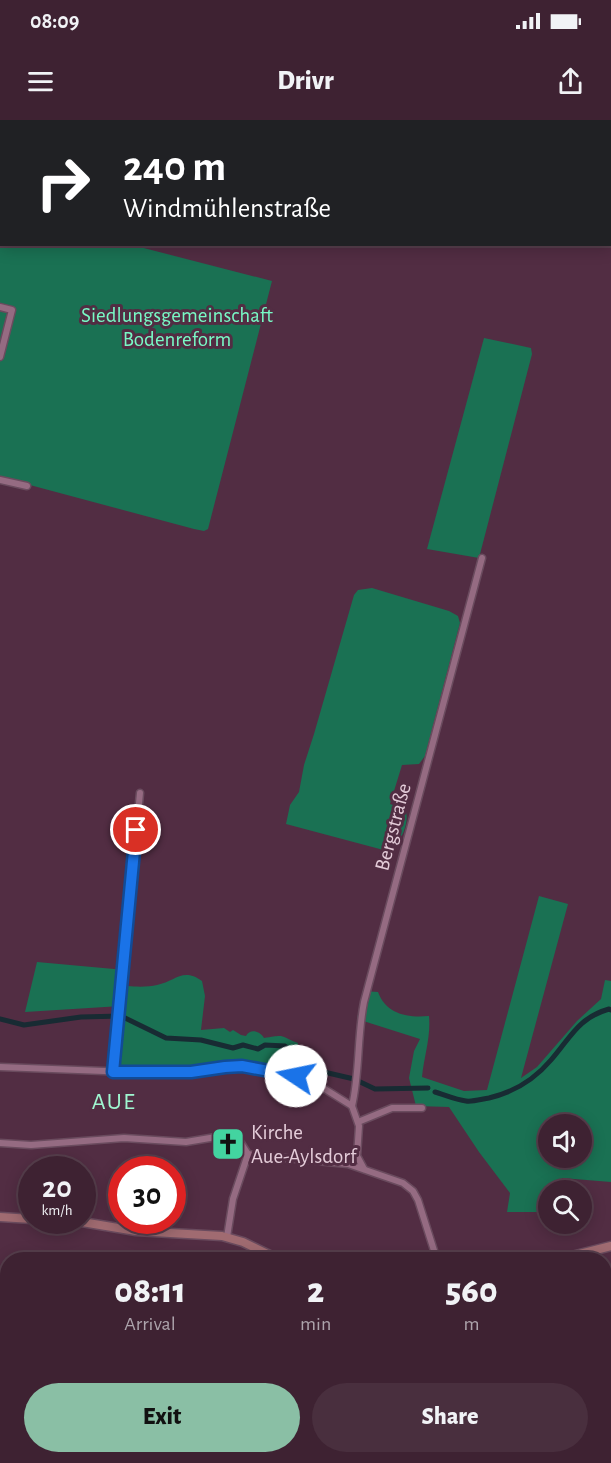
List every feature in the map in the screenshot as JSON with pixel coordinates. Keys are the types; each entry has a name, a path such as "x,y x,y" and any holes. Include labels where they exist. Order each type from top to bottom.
{"street":[{"path":"0,307 12,310 0,357"},
{"path":"0,480 27,486"},
{"name":"Bergstraße","path":"352,1106 357,1079 358,1042 364,1002 482,558"},
{"path":"113,1072 140,793"},
{"path":"0,1067 113,1072 191,1072 225,1067 247,1067 302,1077 352,1106 358,1122 357,1156 365,1169"},
{"path":"358,1122 392,1107 422,1108"},
{"path":"0,1143 31,1145 97,1139 149,1139 183,1142 216,1137 241,1142 248,1154 233,1199 227,1237"},
{"path":"248,1154 348,1164 403,1183 413,1191 418,1200 434,1252"},
{"path":"348,1164 357,1156"},
{"path":"0,1217 18,1218"},
{"path":"96,1224 136,1231 227,1237 262,1252"},
{"path":"587,1252 611,1246"}],"green space":[{"name":"Siedlungsgemeinschaft Bodenreform","path":"0,246 136,246 272,281 208,529 204,531 194,529 0,477"},
{"path":"484,338 531,348 532,354 479,558 427,549"},
{"path":"372,588 449,611 458,616 460,623 425,756 419,764 402,765 390,804 405,809 407,820 398,843 391,852 286,824 290,805 299,792 304,765 354,595 358,590"},
{"path":"539,896 568,904 521,1078 537,1067 577,1021 601,999 605,980 611,981 611,1182 562,1178 562,1180 538,1180 538,1212 507,1212 510,1193 449,1107 416,1106 409,1078 414,1051 420,1039 357,1019 363,991 378,992 386,1005 398,1013 429,1016 422,1077 464,1091 487,1090"},
{"path":"37,962 125,970 124,988 157,985 184,975 195,977 202,981 205,996 201,1030 224,1028 246,1036 252,1031 258,1032 264,1038 285,1037 298,1043 297,1056 307,1055 311,1060 323,1063 325,1083 324,1085 294,1072 239,1063 160,1072 120,1070 117,1049 121,1006 25,1012"}],"waterway":[{"path":"435,1092 458,1100 472,1101 516,1089 545,1067 582,1023 598,1013 611,1010"},
{"path":"0,1019 24,1025 81,1017 121,1016 166,1038 201,1040 233,1048 243,1045 258,1049 265,1045 285,1046 311,1069 354,1079 375,1089 428,1088"}],"place":[{"name":"Kirche Aue-Aylsdorf","path":"228,1144"}],"district":[{"name":"AUE","path":"114,1102"}],"route":[{"path":"136,830 113,1072 191,1072 242,1066 296,1076"}]}
